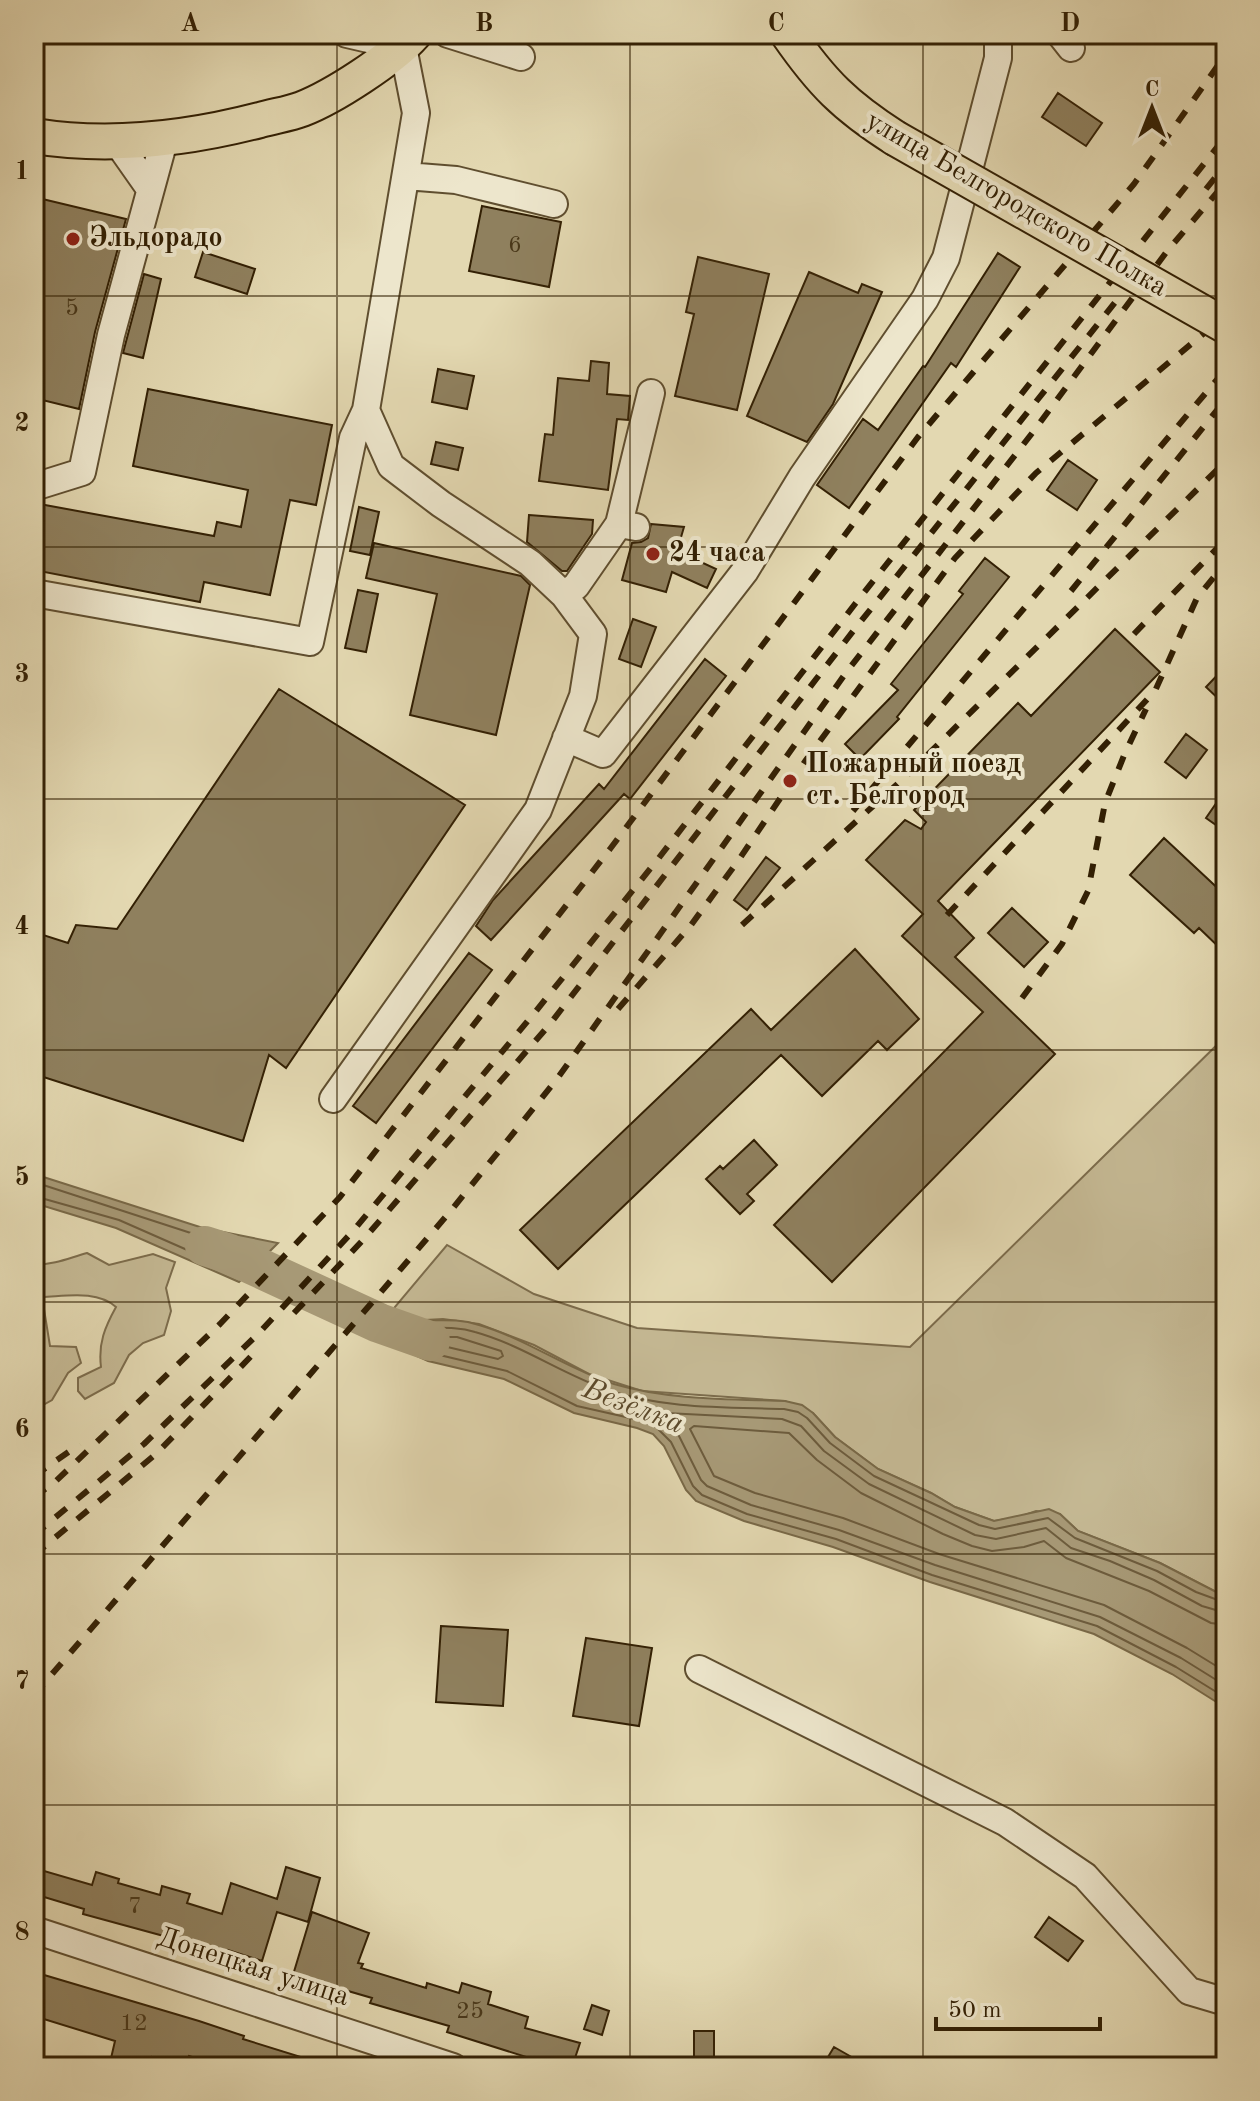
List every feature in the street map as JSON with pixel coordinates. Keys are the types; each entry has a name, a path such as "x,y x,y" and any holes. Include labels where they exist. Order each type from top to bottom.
{"main road":[{"name":"улица Белгородского Полка","path":"788,34 831,90 858,114 1226,326"},
{"path":"34,136 69,142 117,142 224,129 303,109 370,71 408,40"}],"street":[{"path":"34,593 310,642 353,438 366,410 416,113 408,40 347,34"},
{"path":"448,34 521,57"},
{"path":"566,738 603,754 745,571 802,477 925,299 946,258 998,58 998,34"},
{"path":"34,487 82,472 111,335 165,137"},
{"path":"117,142 150,189"},
{"path":"406,176 456,180 554,204"},
{"path":"564,595 576,586 628,526 651,393"},
{"path":"333,1099 538,810 583,696 593,634 564,595 530,563 441,504 391,466 366,410"},
{"path":"699,1669 1005,1822 1085,1876 1189,1991 1226,2002"},
{"name":"Донецкая улица","path":"34,1930 453,2067"}],"shaded area":[{"path":"1226,1036 1226,1597 1160,1563 1078,1531 1060,1514 1036,1511 994,1521 955,1507 878,1469 835,1437 813,1413 785,1401 642,1391 589,1374 534,1345 479,1324 443,1319 407,1321 389,1314 447,1245 534,1294 637,1328 910,1347"},
{"path":"87,1253 109,1265 153,1254 175,1262 166,1288 171,1311 164,1335 143,1343 129,1355 114,1383 85,1399 78,1391 78,1378 101,1367 103,1336 116,1307 91,1296 42,1297 50,1346 76,1347 81,1363 68,1373 52,1400 34,1410 34,1265"}],"water":[{"path":"34,1174 203,1228 278,1243 239,1282 116,1228 34,1203"},
{"path":"389,1314 413,1320 455,1320 479,1325 514,1338 597,1378 635,1389 677,1396 785,1401 802,1405 835,1437 878,1469 955,1507 994,1521 1049,1509 1060,1514 1078,1531 1160,1563 1226,1597 1226,1708 1172,1674 1094,1634 930,1582 833,1547 744,1521 696,1501 686,1490 664,1446 653,1434 574,1413 504,1379 428,1361 373,1336 379,1323"}],"building":[{"path":"1058,93 1102,123 1086,146 1042,117"},
{"path":"34,197 126,219 95,332 79,409 34,398"},
{"path":"482,206 561,222 549,287 469,271"},
{"path":"203,252 255,269 247,294 195,277"},
{"path":"998,253 1020,267 956,367 951,363 849,508 817,485 863,419 878,430 925,367"},
{"path":"698,257 769,274 737,410 675,396 694,314 686,312"},
{"path":"809,272 858,293 862,284 882,292 833,404 807,442 747,416"},
{"path":"144,274 161,279 143,358 123,353"},
{"path":"591,361 609,363 607,394 630,396 628,420 617,419 608,490 539,481 545,434 553,435 558,378 589,381"},
{"path":"438,369 474,376 467,409 432,402"},
{"path":"148,389 332,425 316,505 290,500 270,595 204,582 200,602 34,570 34,503 214,536 217,522 241,527 248,490 133,466"},
{"path":"436,442 463,448 458,470 431,464"},
{"path":"1068,460 1097,480 1077,510 1047,490"},
{"path":"359,507 379,512 370,555 350,551"},
{"path":"529,515 593,520 592,534 567,571 562,571 527,542"},
{"name":"24 часа","path":"651,524 684,527 677,551 716,569 707,588 672,572 666,592 622,580 632,543 648,538"},
{"path":"374,543 521,576 530,585 496,735 410,715 437,594 366,578"},
{"path":"985,558 1009,577 897,717 899,719 860,759 845,744 898,690 891,684 963,594 959,591"},
{"path":"358,590 378,594 366,652 345,648"},
{"path":"633,619 656,627 641,667 619,659"},
{"path":"1115,629 1160,672 938,901 974,938 955,957 1055,1054 832,1282 774,1225 983,1012 902,936 923,914 866,860 905,820 921,829 926,822 914,810 1018,703 1031,716"},
{"path":"705,659 726,676 630,799 624,794 491,940 476,926 493,900 599,784 604,789"},
{"path":"1226,666 1226,706 1206,687"},
{"path":"279,689 465,805 286,1068 269,1055 243,1141 34,1074 34,932 68,943 76,925 117,929"},
{"path":"1186,734 1207,750 1186,778 1165,762"},
{"path":"1226,789 1226,832 1206,818"},
{"path":"1164,838 1226,896 1226,954 1199,928 1194,933 1130,875"},
{"path":"766,857 780,868 747,910 734,900"},
{"path":"1012,908 1048,942 1024,967 988,933"},
{"path":"855,949 919,1019 887,1050 878,1041 822,1096 781,1055 558,1269 520,1230 751,1009 771,1030"},
{"path":"469,953 492,970 376,1123 353,1106"},
{"path":"754,1140 777,1165 747,1194 754,1201 740,1214 706,1179 720,1166 723,1169"},
{"path":"441,1626 508,1630 503,1706 436,1702"},
{"path":"586,1638 652,1648 639,1726 573,1716"},
{"path":"286,1867 320,1878 308,1922 277,1912 262,1961 228,1950 224,1960 202,1953 204,1947 83,1914 84,1909 34,1894 34,1868 92,1885 96,1872 119,1879 118,1883 160,1895 162,1886 190,1894 187,1903 222,1914 231,1883 277,1899"},
{"path":"312,1912 369,1933 358,1963 363,1964 361,1968 426,1988 427,1983 459,1993 462,1983 491,1992 488,2004 528,2017 525,2028 580,2043 572,2067 558,2067 447,2032 449,2026 370,2003 372,1998 293,1975"},
{"path":"1049,1917 1083,1941 1068,1961 1035,1937"},
{"path":"34,1972 199,2021 244,2036 243,2039 320,2063 320,2067 226,2067 189,2056 186,2065 152,2057 150,2067 109,2067 115,2041 34,2016"},
{"path":"592,2005 609,2011 602,2035 584,2029"},
{"path":"694,2031 714,2031 714,2067 694,2067"},
{"path":"834,2047 869,2067 822,2067"}],"waterway":[{"name":"Везёлка","path":"205,1246 227,1253 379,1323 430,1341"}],"railway":[{"path":"34,1497 56,1481 220,1324 340,1197 610,849 918,437 1134,184 1226,54"},
{"path":"34,1535 144,1444 259,1333 353,1231 658,859 855,604 1226,136"},
{"path":"1206,189 1226,164"},
{"path":"34,1695 449,1213 557,1079 848,670 1033,432 1168,250 1226,182"},
{"path":"294,1313 363,1240 550,1024 854,630 1121,295"},
{"path":"618,1009 691,925 806,760 955,558 1036,473 1226,315"},
{"path":"853,811 1226,369"},
{"path":"1071,591 1226,399"},
{"path":"742,925 904,778 1226,461"},
{"path":"1134,634 1226,539"},
{"path":"947,915 1155,691 1197,598 1226,562"},
{"path":"1022,998 1062,944 1088,891 1105,803 1146,709"},
{"path":"34,1555 156,1454 260,1347"},
{"path":"34,1476 80,1444"}],"place":[{"name":"Эльдорадо","path":"73,239"},
{"name":"24 часа","path":"653,554"},
{"name":"Пожарный поезд ст. Белгород","path":"790,781"}]}
